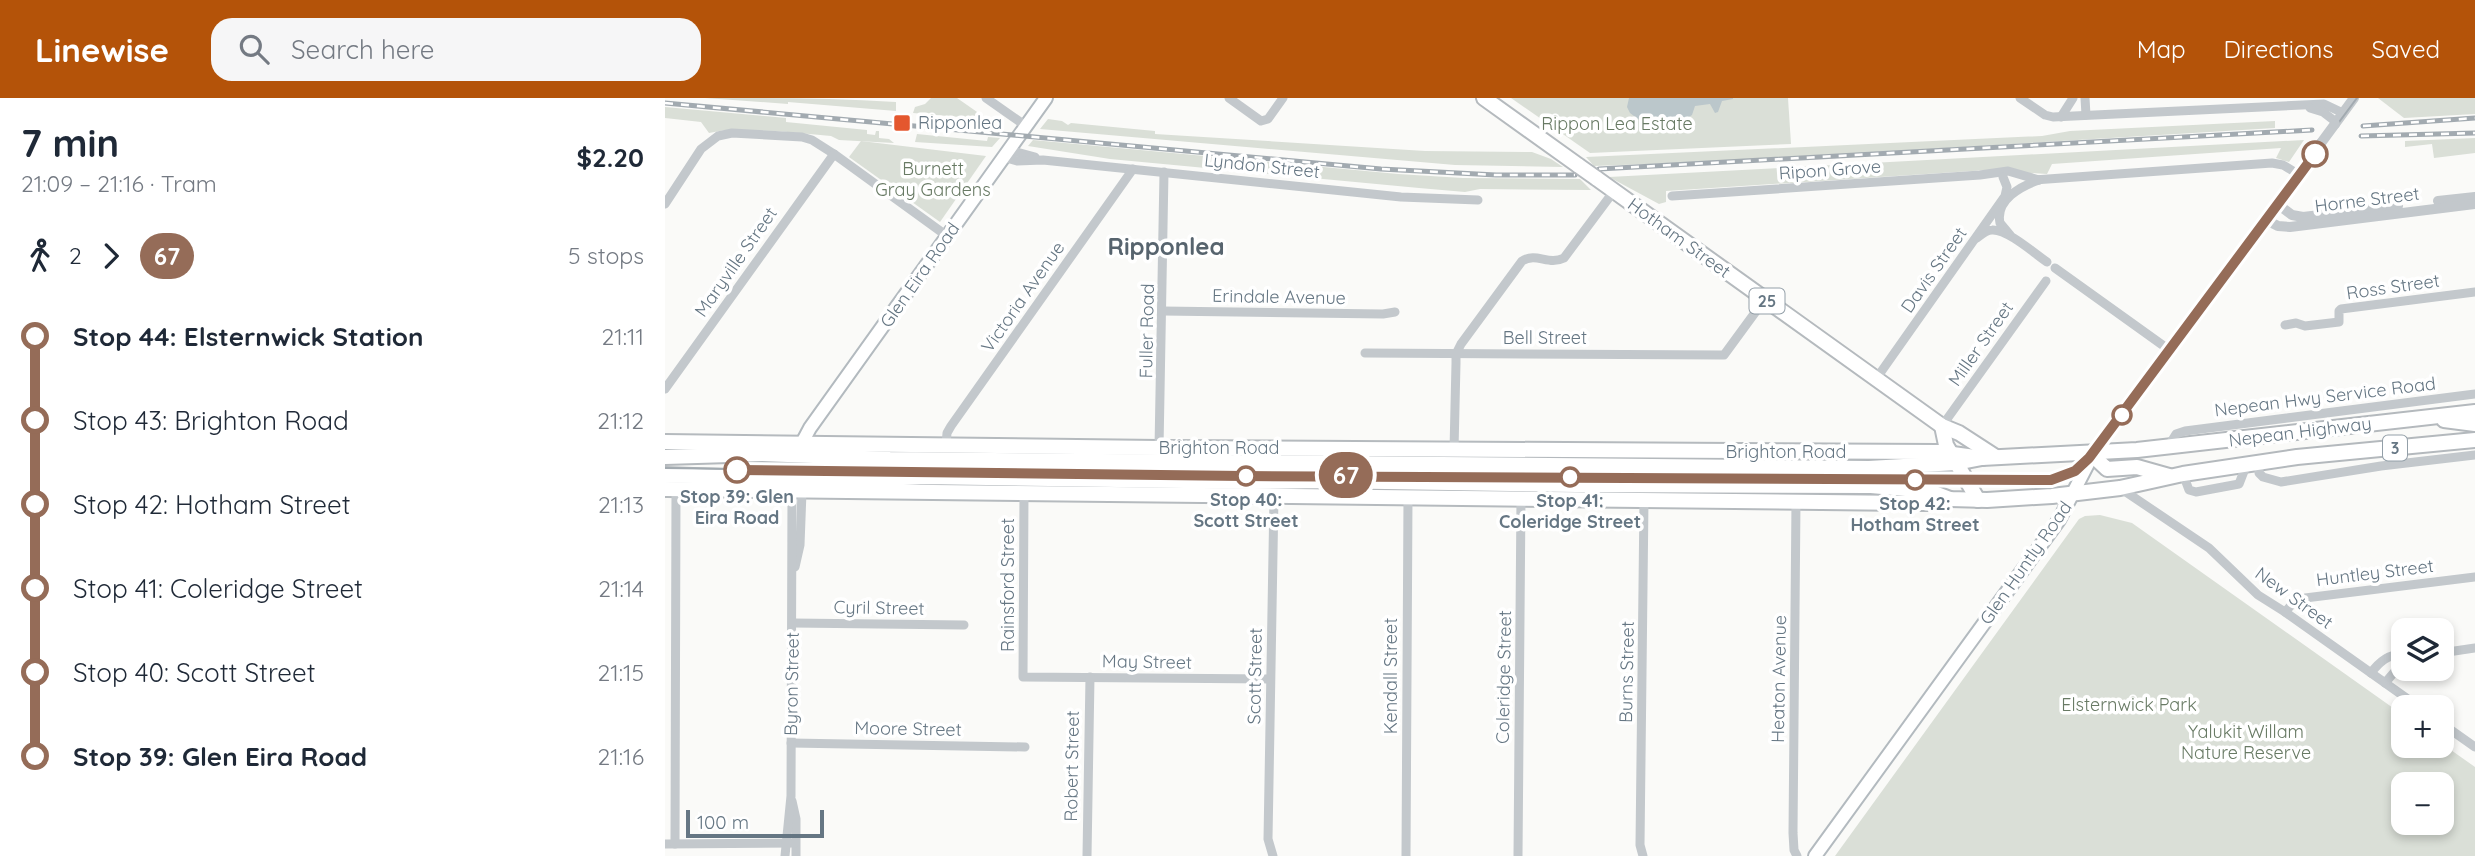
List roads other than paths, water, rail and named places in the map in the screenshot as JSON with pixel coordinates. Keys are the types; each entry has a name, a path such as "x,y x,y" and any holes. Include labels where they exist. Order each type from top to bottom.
{"main road":[{"name":"Glen Eira Road","path":"798,486 801,449 810,428 1046,98"},
{"name":"Hotham Street","path":"1484,98 1942,426 1959,433 1989,458"},
{"name":"Nepean Highway","path":"2092,454 2475,412"},
{"path":"2432,418 2475,424"},
{"path":"1942,426 1944,442 1978,500"},
{"name":"Nepean Highway","path":"2074,493 2120,488 2176,475 2324,454 2475,440"},
{"name":"Brighton Road","path":"665,442 801,449 890,459 1869,468 1953,458"},
{"name":"Brighton Road","path":"665,457 754,454 801,449 946,445 1595,451 1953,458 2092,454"},
{"path":"1329,496 1363,481 1364,464 1389,449"},
{"path":"1595,451 1616,466"},
{"path":"2092,454 2107,469 2137,467 2176,475"},
{"name":"Glen Huntly Road","path":"1815,856 2022,574 2059,520 2092,454"},
{"path":"1073,493 1093,479 1094,461"},
{"path":"1678,499 1703,488 1704,467"},
{"name":"Brighton Road","path":"665,475 798,486 1024,493 1917,503 2074,493"},
{"name":"Brighton Road","path":"670,489 798,486 944,478 1132,479 1886,486 1929,491 1950,499"},
{"path":"944,478 971,492"},
{"path":"1132,479 1163,494"},
{"path":"1458,482 1487,498"}],"street":[{"path":"986,98 1026,126"},
{"path":"1229,98 1261,121 1268,119 1283,98"},
{"path":"2020,98 2046,115 2061,117 2329,104 2338,119"},
{"path":"2061,117 2073,98"},
{"path":"2085,98 2086,115"},
{"name":"Glen Huntly Road","path":"2092,454 2354,98"},
{"path":"665,204 701,149 711,139 724,134 807,138 834,154 947,236"},
{"name":"Maryville Street","path":"665,389 834,154"},
{"name":"Lyndon Street","path":"1006,154 1401,197 1478,200"},
{"name":"Ripon Grove","path":"1989,174 2039,180 2272,163 2283,165 2298,174"},
{"name":"Victoria Avenue","path":"946,445 951,426 1133,169"},
{"name":"Ripon Grove","path":"1672,196 2008,171 2039,180"},
{"name":"Fuller Road","path":"1159,448 1164,172"},
{"name":"Davis Street","path":"1876,379 1976,240 2006,193 2007,186 2003,177"},
{"path":"2039,180 2017,189 2000,212 2000,223 2011,236 2168,349"},
{"path":"1454,450 1456,354 1462,342 1520,262 1531,257 1555,262 1565,257 1614,191"},
{"name":"Horne Street","path":"2264,219 2284,227 2321,219 2437,205 2475,197"},
{"name":"Horne Street","path":"2276,203 2294,216 2321,219"},
{"name":"Horne Street","path":"2437,205 2475,204"},
{"path":"1976,240 1991,230 2011,236"},
{"name":"Miller Street","path":"1942,426 2046,281"},
{"name":"Ross Street","path":"2285,325 2296,323 2305,326 2339,322 2341,309 2475,292"},
{"name":"Bell Street","path":"1365,353 1724,355 1765,299"},
{"name":"Erindale Avenue","path":"1163,311 1395,312"},
{"name":"Nepean Hwy Service Road","path":"2167,447 2179,432 2475,394"},
{"path":"2226,426 2233,440"},
{"path":"2252,464 2263,477 2281,482 2475,455"},
{"name":"Byron Street","path":"785,856 796,816 791,796 791,743 794,571 800,545 798,486"},
{"name":"New Street","path":"2120,488 2209,548 2258,596 2285,612 2402,695"},
{"path":"670,489 670,844 790,843"},
{"name":"Rainsford Street","path":"1023,677 1024,493"},
{"name":"Scott Street","path":"1273,856 1268,839 1274,496"},
{"name":"Kendall Street","path":"1406,856 1408,497"},
{"name":"Coleridge Street","path":"1518,856 1521,498"},
{"name":"Burns Street","path":"1640,856 1644,500"},
{"name":"Heaton Avenue","path":"1796,501 1793,833 1797,856"},
{"name":"Huntley Street","path":"2285,612 2297,599 2475,577"},
{"name":"Cyril Street","path":"793,623 964,625"},
{"path":"2454,651 2475,648"},
{"path":"2371,673 2391,656"},
{"path":"2385,683 2391,676"},
{"name":"May Street","path":"1023,677 1270,679"},
{"name":"Robert Street","path":"1087,856 1090,677"},
{"path":"2454,732 2475,747"},
{"name":"Moore Street","path":"791,743 1025,747"},
{"path":"1264,856 1268,839"},
{"name":"Byron Street","path":"790,843 796,856"}],"tram line":[{"path":"665,468 1247,476 2051,480 2075,471 2095,451 2357,98"},
{"name":"67","path":"737,470 1093,472 1243,476 2051,480 2075,471 2089,458 2315,154"}],"railway":[{"path":"665,103 1381,169 1496,175 1575,175"},
{"path":"2363,126 2475,118"},
{"path":"1599,169 2312,130"},
{"path":"2361,136 2475,133"}],"place":[{"name":"Ripponlea","path":"902,123"},
{"name":"Stop 39: Glen Eira Road","path":"737,470"},
{"name":"Stop 40: Scott Street","path":"1246,476"},
{"name":"Stop 41: Coleridge Street","path":"1570,477"},
{"name":"Stop 42: Hotham Street","path":"1915,480"}],"district":[{"name":"Ripponlea","path":"1166,247"}],"park label":[{"name":"Rippon Lea Estate","path":"1617,124"},
{"name":"Burnett Gray Gardens","path":"933,179"},
{"name":"Elsternwick Park","path":"2129,705"},
{"name":"Yalukit Willam Nature Reserve","path":"2246,742"}]}
